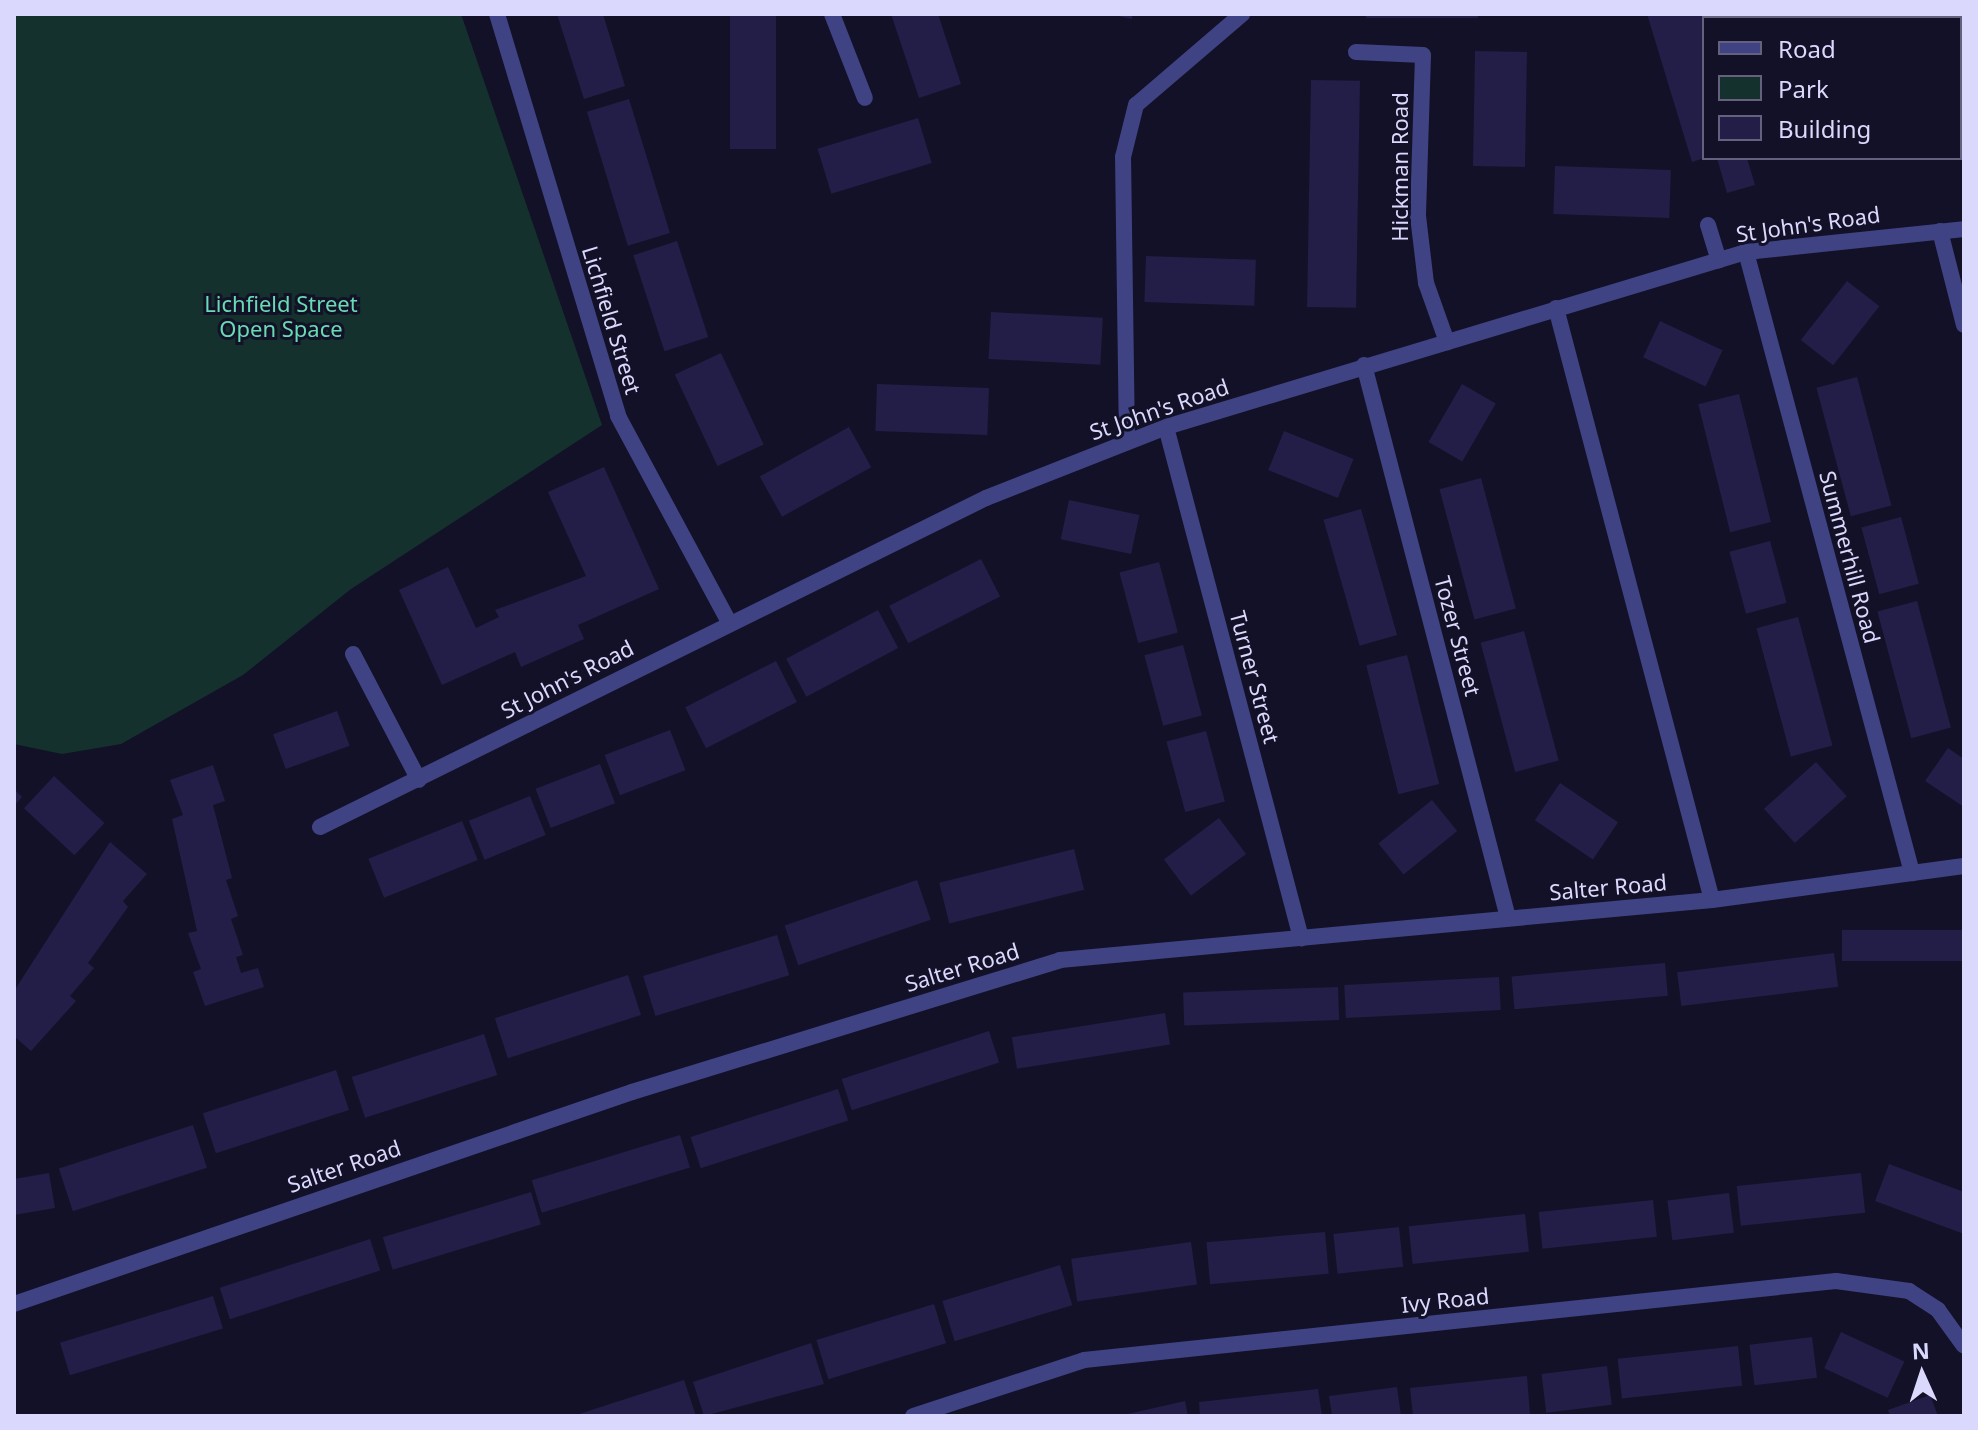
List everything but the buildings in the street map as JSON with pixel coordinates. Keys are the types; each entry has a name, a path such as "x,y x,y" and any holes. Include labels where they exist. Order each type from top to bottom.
{"street":[{"name":"Lichfield Street","path":"497,14 618,416 728,620"},
{"path":"832,14 865,98"},
{"path":"1127,442 1123,157 1136,105 1242,14"},
{"name":"Hickman Road","path":"1356,52 1423,55 1418,216 1426,283 1447,342"},
{"path":"1708,225 1719,260"},
{"name":"St John's Road","path":"320,827 419,780 728,620 986,498 1166,427 1746,252 1964,229"},
{"path":"1940,231 1964,325"},
{"name":"Summerhill Road","path":"1746,252 1912,873"},
{"path":"1556,308 1712,900"},
{"name":"Tozer Street","path":"1364,365 1508,918"},
{"name":"Turner Street","path":"1166,427 1301,938"},
{"path":"353,654 419,780"},
{"name":"Salter Road","path":"14,1304 632,1092 1060,960 1712,900 1964,866"},
{"name":"Ivy Road","path":"913,1416 1084,1360 1836,1281 1909,1291 1938,1310 1964,1346"}],"green space":[{"name":"Lichfield Street Open Space","path":"14,14 461,14 602,425 351,589 243,675 121,744 62,754 14,744"}]}
